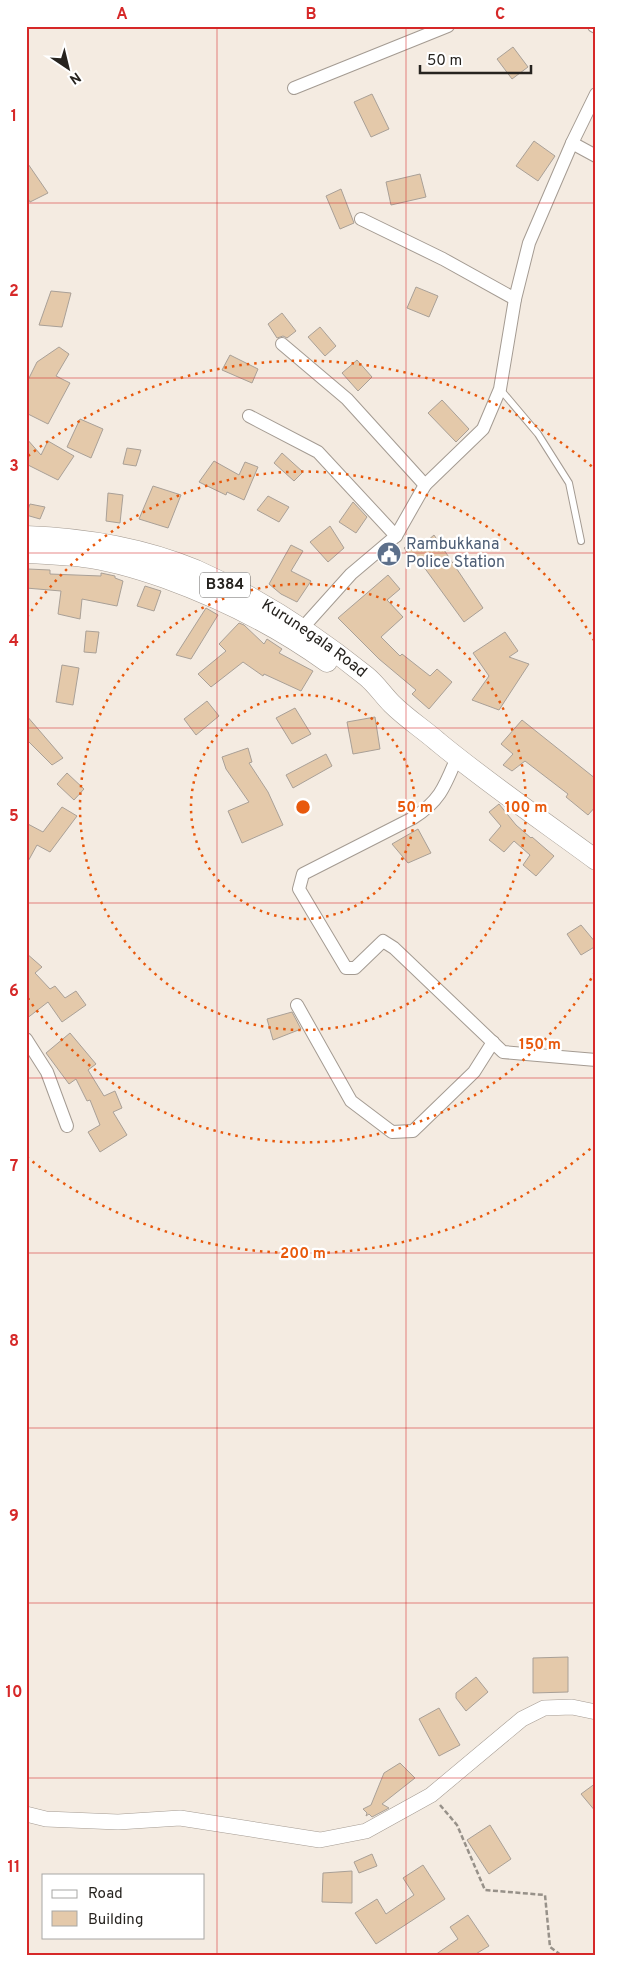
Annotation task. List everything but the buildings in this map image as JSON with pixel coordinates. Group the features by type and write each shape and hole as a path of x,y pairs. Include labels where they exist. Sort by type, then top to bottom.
{"main road":[{"name":"Kurunegala Road","path":"26,536 110,545 147,554 187,567 228,586 298,634 361,687 392,704 457,757 596,860"},
{"name":"Kurunegala Road","path":"26,553 84,557 124,566 215,597 298,634"}],"street":[{"path":"294,88 448,26"},
{"path":"298,634 351,574 396,536 425,485 483,428 500,389 515,299 530,243 572,143 596,94"},
{"path":"572,143 596,156"},
{"path":"361,218 443,259 515,299"},
{"path":"282,344 348,400 425,485"},
{"path":"249,416 318,452 396,536"},
{"path":"457,757 447,782 429,808 303,874 299,889 346,968 355,968 383,941 394,948 503,1052 596,1060"},
{"path":"297,1004 352,1101 392,1132 413,1130 474,1072 493,1042"},
{"path":"26,1039 47,1072 67,1126"},
{"path":"26,1814 46,1819 118,1822 180,1818 320,1840 366,1831 431,1795 522,1718 544,1708 572,1707 596,1712"}],"lane":[{"path":"500,389 538,434 569,482 581,541"}],"path":[{"path":"431,1795 457,1825 485,1890 545,1895 550,1947 561,1955"}],"place":[{"name":"Rambukkana Police Station","path":"389,554"}]}
